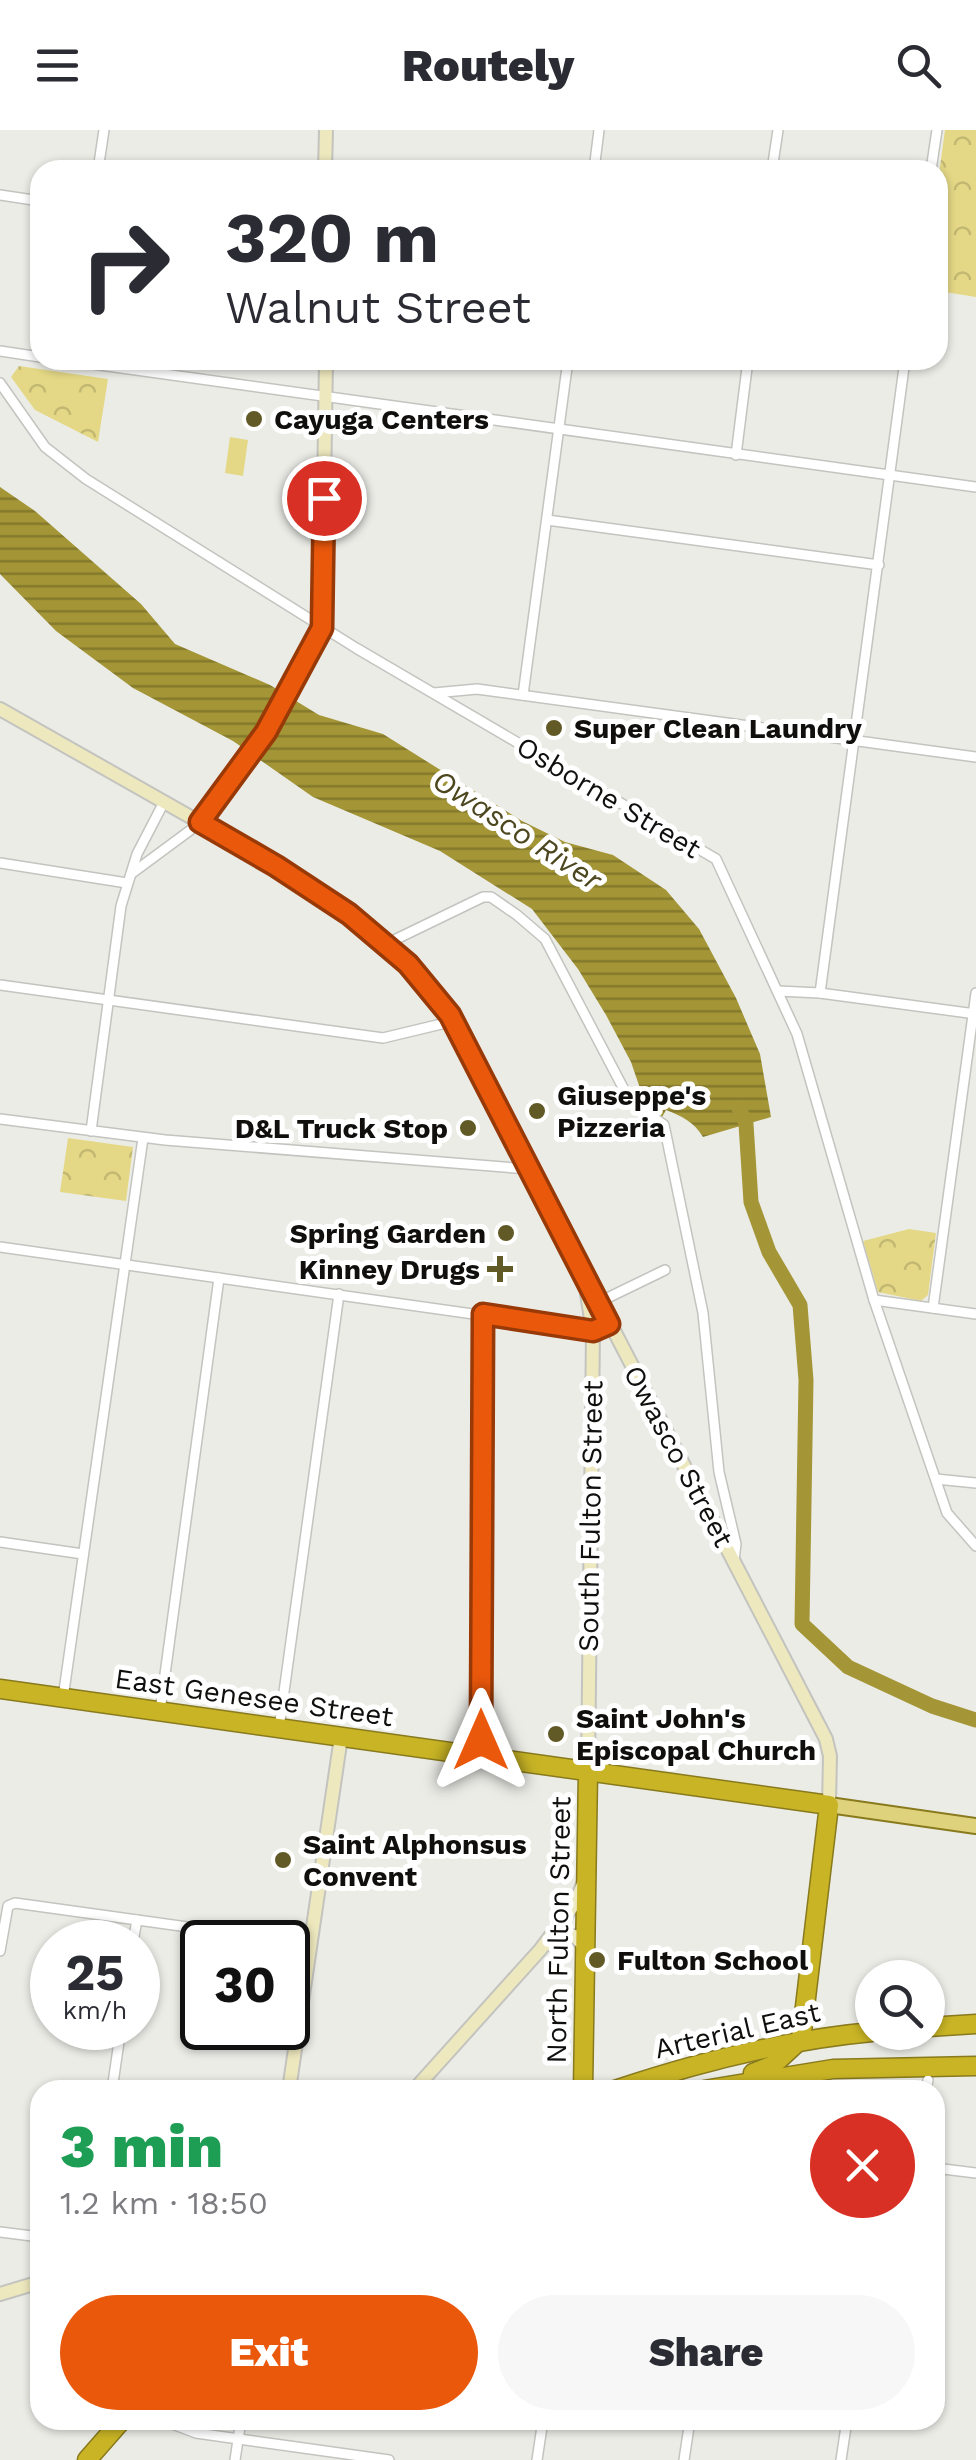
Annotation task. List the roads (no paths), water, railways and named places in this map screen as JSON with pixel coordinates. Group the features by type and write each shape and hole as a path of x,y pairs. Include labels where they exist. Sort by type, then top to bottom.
{"highway":[{"name":"East Genesee Street","path":"0,1688 829,1805"},
{"name":"North Fulton Street","path":"584,2080 588,1771"},
{"path":"741,2080 773,2065 801,2040 829,1805"},
{"path":"945,2026 976,2024"},
{"name":"Arterial East","path":"647,2080 801,2040 855,2034"},
{"path":"754,2080 871,2066 976,2066"},
{"path":"87,2460 113,2430"}],"main road":[{"path":"325,160 326,130"},
{"path":"200,822 237,774 300,673 322,628 326,370"},
{"name":"Owasco Street","path":"0,709 304,883 408,964 454,1021 826,1739 830,1756 829,1805"},
{"name":"South Fulton Street","path":"577,1263 593,1331 588,1771"},
{"path":"593,1331 609,1324"},
{"path":"310,1944 341,1737"},
{"name":"East Genesee Street","path":"829,1805 976,1826"},
{"path":"423,2080 540,1950 576,1902 587,1868"},
{"path":"540,1950 568,1935 575,1936 586,1950"},
{"path":"290,2080 294,2050"},
{"path":"0,2294 30,2285"}],"street":[{"path":"100,160 104,130"},
{"path":"596,160 600,130"},
{"path":"774,160 778,130"},
{"path":"933,160 937,130"},
{"path":"0,195 30,200"},
{"path":"0,351 30,356"},
{"path":"136,370 976,487"},
{"path":"523,695 567,370"},
{"path":"736,454 747,370"},
{"path":"820,992 904,370"},
{"name":"Osborne Street","path":"0,383 39,440 62,462 322,628 716,860 778,990 810,1070 874,1300 947,1513 976,1546"},
{"path":"546,520 879,565"},
{"path":"434,693 476,689 976,757"},
{"path":"91,1131 128,879 164,802"},
{"path":"0,863 128,879 200,822"},
{"path":"386,944 483,897 504,906 548,944 630,1100 664,1125 704,1313 718,1472 736,1544 734,1561"},
{"path":"0,985 383,1038 454,1021"},
{"path":"778,990 820,992 975,1014"},
{"path":"933,1308 976,994"},
{"path":"0,1118 143,1138 528,1169"},
{"path":"63,1698 143,1138"},
{"path":"0,1246 593,1331"},
{"path":"597,1302 665,1270"},
{"path":"160,1712 219,1278"},
{"path":"279,1728 338,1294"},
{"path":"874,1300 976,1314"},
{"path":"481,1757 483,1314"},
{"path":"936,1478 976,1484"},
{"path":"0,1542 83,1554"},
{"path":"0,1951 8,1906 14,1903 137,1920"},
{"path":"113,2080 117,2050"},
{"path":"945,2169 976,2173"},
{"path":"0,2232 30,2236"},
{"path":"188,2430 387,2460"},
{"path":"235,2460 240,2430"},
{"path":"537,2460 542,2430"},
{"path":"684,2460 688,2430"},
{"path":"841,2460 846,2430"}],"water":[{"path":"0,487 35,511 141,604 175,644 270,685 319,715 383,734 522,821 565,842 613,855 666,890 699,929 736,998 760,1054 771,1117 703,1137 687,1120 666,1110 655,1130 657,1140 647,1139 644,1127 657,1104 643,1097 631,1062 606,1015 578,969 532,909 440,851 313,797 233,741 133,688 56,631 0,574"}],"waterway":[{"name":"Owasco River","path":"739,1108 746,1124 751,1202 769,1252 800,1305 806,1380 802,1624 848,1667 932,1706 976,1720"}],"place":[{"name":"Cayuga Centers","path":"254,419"},
{"name":"Super Clean Laundry","path":"554,728"},
{"name":"Giuseppe's Pizzeria","path":"537,1111"},
{"name":"D&L Truck Stop","path":"468,1128"},
{"name":"Spring Garden","path":"506,1233"},
{"name":"Kinney Drugs","path":"500,1269"},
{"name":"Saint John's Episcopal Church","path":"556,1734"},
{"name":"Saint Alphonsus Convent","path":"283,1860"},
{"name":"Fulton School","path":"597,1960"}]}
